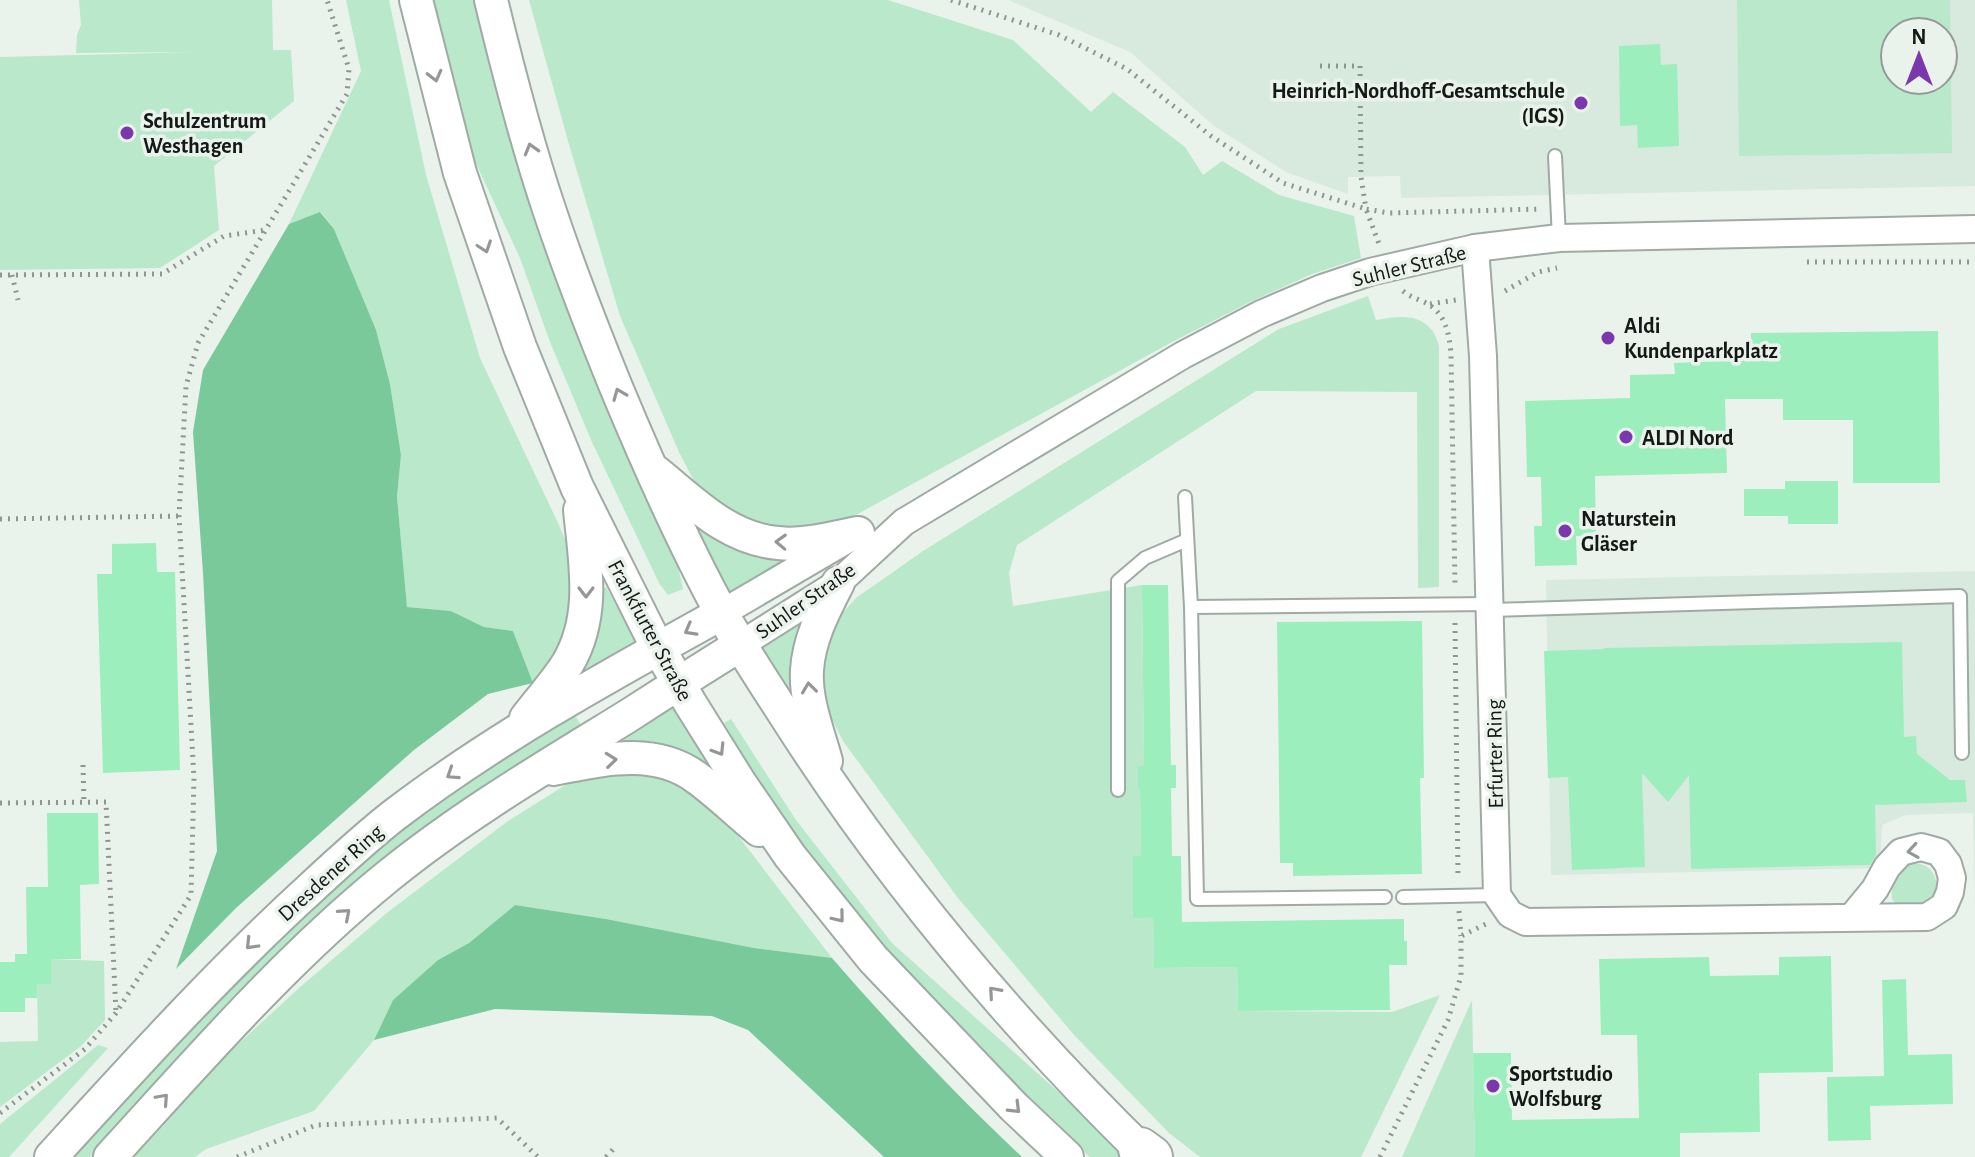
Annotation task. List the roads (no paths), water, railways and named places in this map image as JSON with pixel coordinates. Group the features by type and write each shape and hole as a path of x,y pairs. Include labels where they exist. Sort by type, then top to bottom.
{"street":[{"name":"Frankfurter Straße","path":"416,0 460,173 520,347 577,487 659,648 740,783 790,856 873,959 1014,1107 1067,1157"},
{"path":"491,0 548,208 592,328 648,466 740,645 835,791 945,937 1043,1048 1146,1154"},
{"name":"Suhler Straße","path":"740,645 838,583 904,522 1183,355 1261,314 1310,293 1388,267 1475,248 1559,238 1975,229"},
{"name":"Erfurter Ring","path":"1475,248 1483,356 1490,607 1504,904"},
{"path":"648,466 723,526 750,538 779,544 858,533"},
{"path":"514,733 567,664 578,642 586,609 587,581 577,487"},
{"name":"Suhler Straße","path":"722,613 858,533 904,522"},
{"path":"835,791 811,707 807,673 811,645 838,583"},
{"name":"Dresdener Ring","path":"51,1157 158,1040 271,924 392,817 514,733 722,613"},
{"name":"Dresdener Ring","path":"110,1157 268,987 328,928 386,878 441,835 534,773 740,645"},
{"path":"534,773 610,759 665,761 695,776 790,856"},
{"path":"1504,904 1526,922 1851,918 1927,917 1944,906 1950,892 1952,878 1948,864 1939,852 1921,847 1901,852 1851,918"}],"lane":[{"path":"1555,156 1559,238"},
{"path":"1185,497 1191,607 1197,899 1385,897"},
{"path":"1118,790 1118,581 1145,558 1187,540"},
{"path":"1191,607 1490,607 1960,596 1962,753"},
{"path":"1403,897 1504,904"}],"place":[{"name":"Heinrich-Nordhoff-Gesamtschule (IGS)","path":"1581,103"},
{"name":"Schulzentrum Westhagen","path":"127,133"},
{"name":"Aldi Kundenparkplatz","path":"1608,338"},
{"name":"ALDI Nord","path":"1626,437"},
{"name":"Naturstein Gläser","path":"1565,531"},
{"name":"Sportstudio Wolfsburg","path":"1493,1086"}]}
